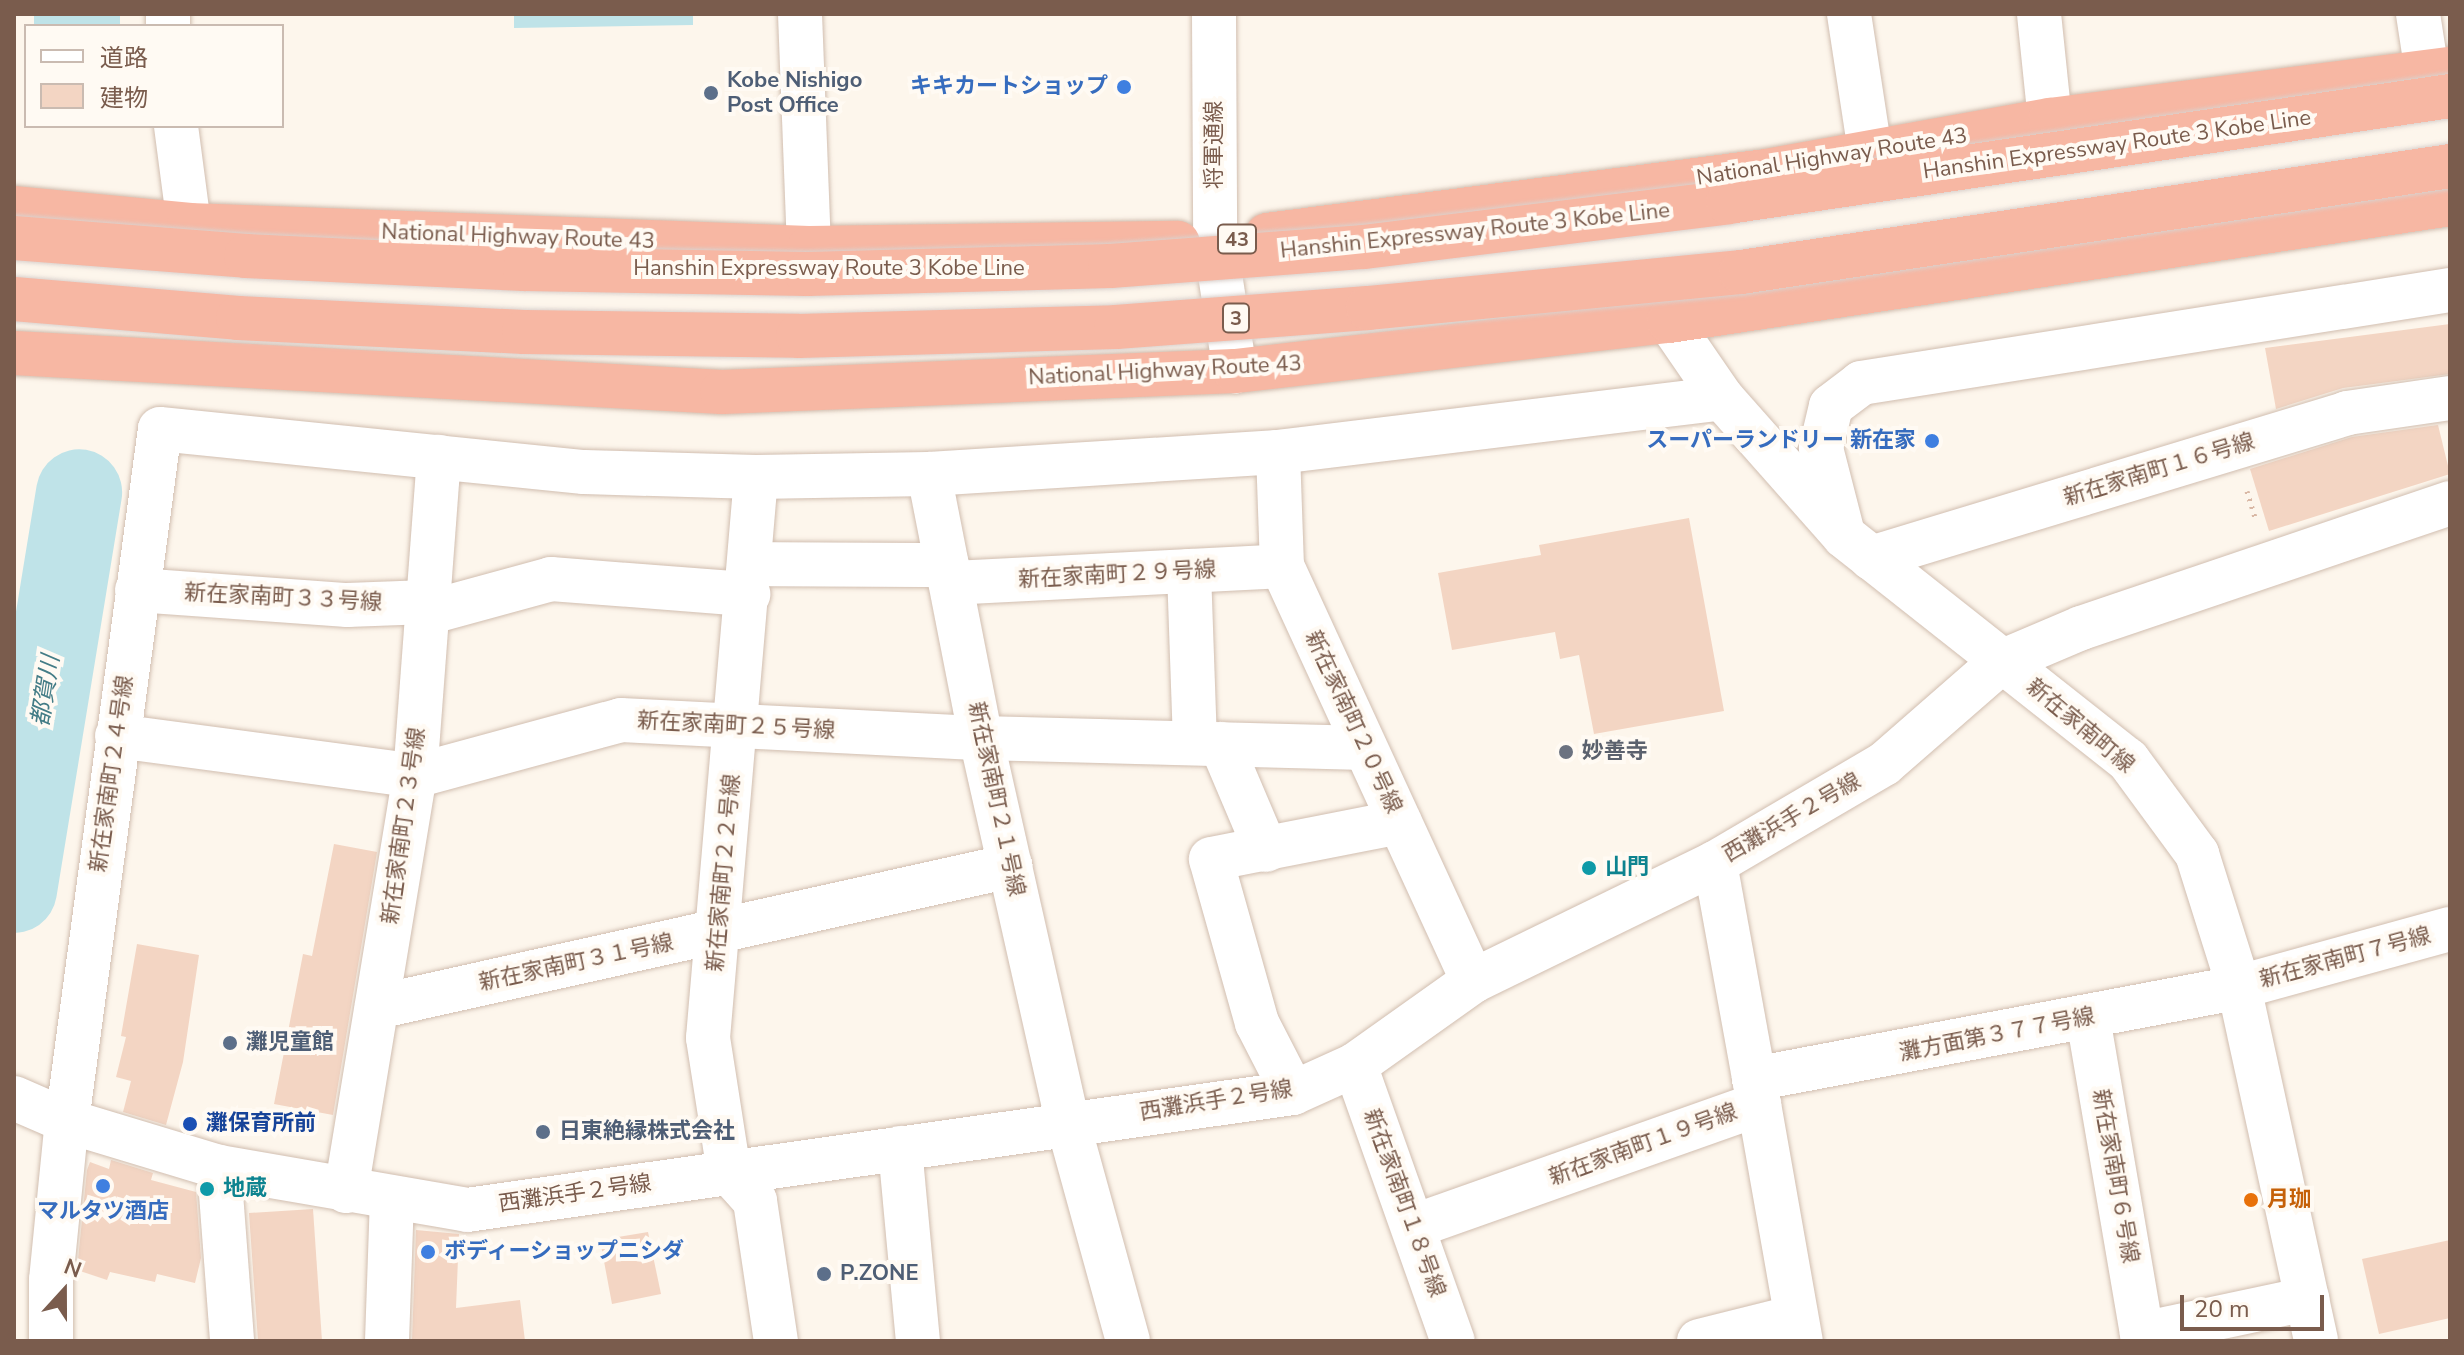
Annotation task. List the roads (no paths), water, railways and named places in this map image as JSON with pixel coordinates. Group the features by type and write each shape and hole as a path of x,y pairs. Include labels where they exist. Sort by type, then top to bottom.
{"highway":[{"name":"National Highway Route 43","path":"14,208 189,225 809,248 1215,242 1766,171 2050,120 2442,79"},
{"name":"Hanshin Expressway Route 3 Kobe Line","path":"14,238 246,256 541,269 807,274 1110,266 1364,247 1713,204 2442,79"},
{"name":"3","path":"14,299 238,318 524,332 798,336 1116,327 1368,308 1741,272 2450,166"},
{"name":"National Highway Route 43","path":"14,353 722,392 1235,371 1669,321 2450,204"}],"street":[{"path":"800,14 809,248"},
{"name":"将軍通線","path":"1214,14 1215,242 1235,371"},
{"path":"1849,14 1870,152"},
{"path":"2039,14 2050,120"},
{"path":"2418,14 2442,79"},
{"path":"176,128 189,225"},
{"path":"1857,547 1821,448 1831,406 1861,383 2450,290"},
{"name":"新在家南町線","path":"1669,321 1722,398 1857,547 2128,760 2197,854 2239,987 2316,1341"},
{"path":"439,457 584,472 756,477 929,474 1278,452 1722,398"},
{"name":"新在家南町１６号線","path":"1857,547 2234,448 2347,413 2450,398"},
{"name":"新在家南町２４号線","path":"51,1341 51,1280 41,1110 117,736 160,429 439,457"},
{"name":"新在家南町２０号線","path":"1278,452 1282,566 1473,981"},
{"name":"新在家南町２３号線","path":"346,1191 415,776 439,457"},
{"name":"新在家南町２１号線","path":"929,474 981,738 1068,1123"},
{"name":"新在家南町２２号線","path":"729,1172 708,1038 756,477"},
{"name":"西灘浜手２号線","path":"41,1110 219,1167 467,1210 1293,1093 1355,1065 1473,981 1715,863 1884,764 2001,662 2081,628 2450,503"},
{"name":"新在家南町２９号線","path":"749,579 1189,571 1282,566"},
{"path":"1189,571 1208,744 1266,850"},
{"name":"新在家南町３３号線","path":"137,590 428,608 551,579 749,579"},
{"name":"新在家南町２５号線","path":"117,736 415,776 621,720 981,738 1365,748"},
{"path":"1293,1093 1257,1023 1211,859 1399,822"},
{"path":"1715,863 1756,1091"},
{"name":"新在家南町３１号線","path":"377,1007 1010,866"},
{"name":"新在家南町７号線","path":"2239,987 2450,929"},
{"name":"灘方面第３７７号線","path":"1756,1091 2239,987"},
{"name":"新在家南町６号線","path":"2088,1018 2142,1334 2307,1299"},
{"name":"新在家南町１８号線","path":"1355,1065 1415,1226 1453,1341"},
{"name":"新在家南町１９号線","path":"1415,1226 1756,1091 1798,1329"},
{"path":"1068,1123 1128,1341"},
{"path":"900,1148 918,1341"},
{"path":"219,1167 232,1341"},
{"path":"729,1172 755,1201 776,1341"},
{"path":"387,1341 392,1199"},
{"path":"1699,1341 1798,1329"}],"water":[{"path":"514,14 693,14 693,25 514,28"}],"waterway":[{"path":"77,14 77,24"},
{"name":"都賀川","path":"14,890 79,492"}],"place":[{"name":"キキカートショップ","path":"1124,87"},
{"name":"Kobe Nishigo Post Office","path":"711,93"},
{"name":"スーパーランドリー 新在家","path":"1932,441"},
{"name":"妙善寺","path":"1566,752"},
{"name":"山門","path":"1589,868"},
{"name":"灘児童館","path":"230,1043"},
{"name":"灘保育所前","path":"190,1124"},
{"name":"日東絶縁株式会社","path":"543,1132"},
{"name":"マルタツ酒店","path":"103,1186"},
{"name":"地蔵","path":"207,1189"},
{"name":"月珈","path":"2251,1200"},
{"name":"ボディーショップニシダ","path":"428,1252"},
{"name":"P.ZONE","path":"824,1274"}]}
